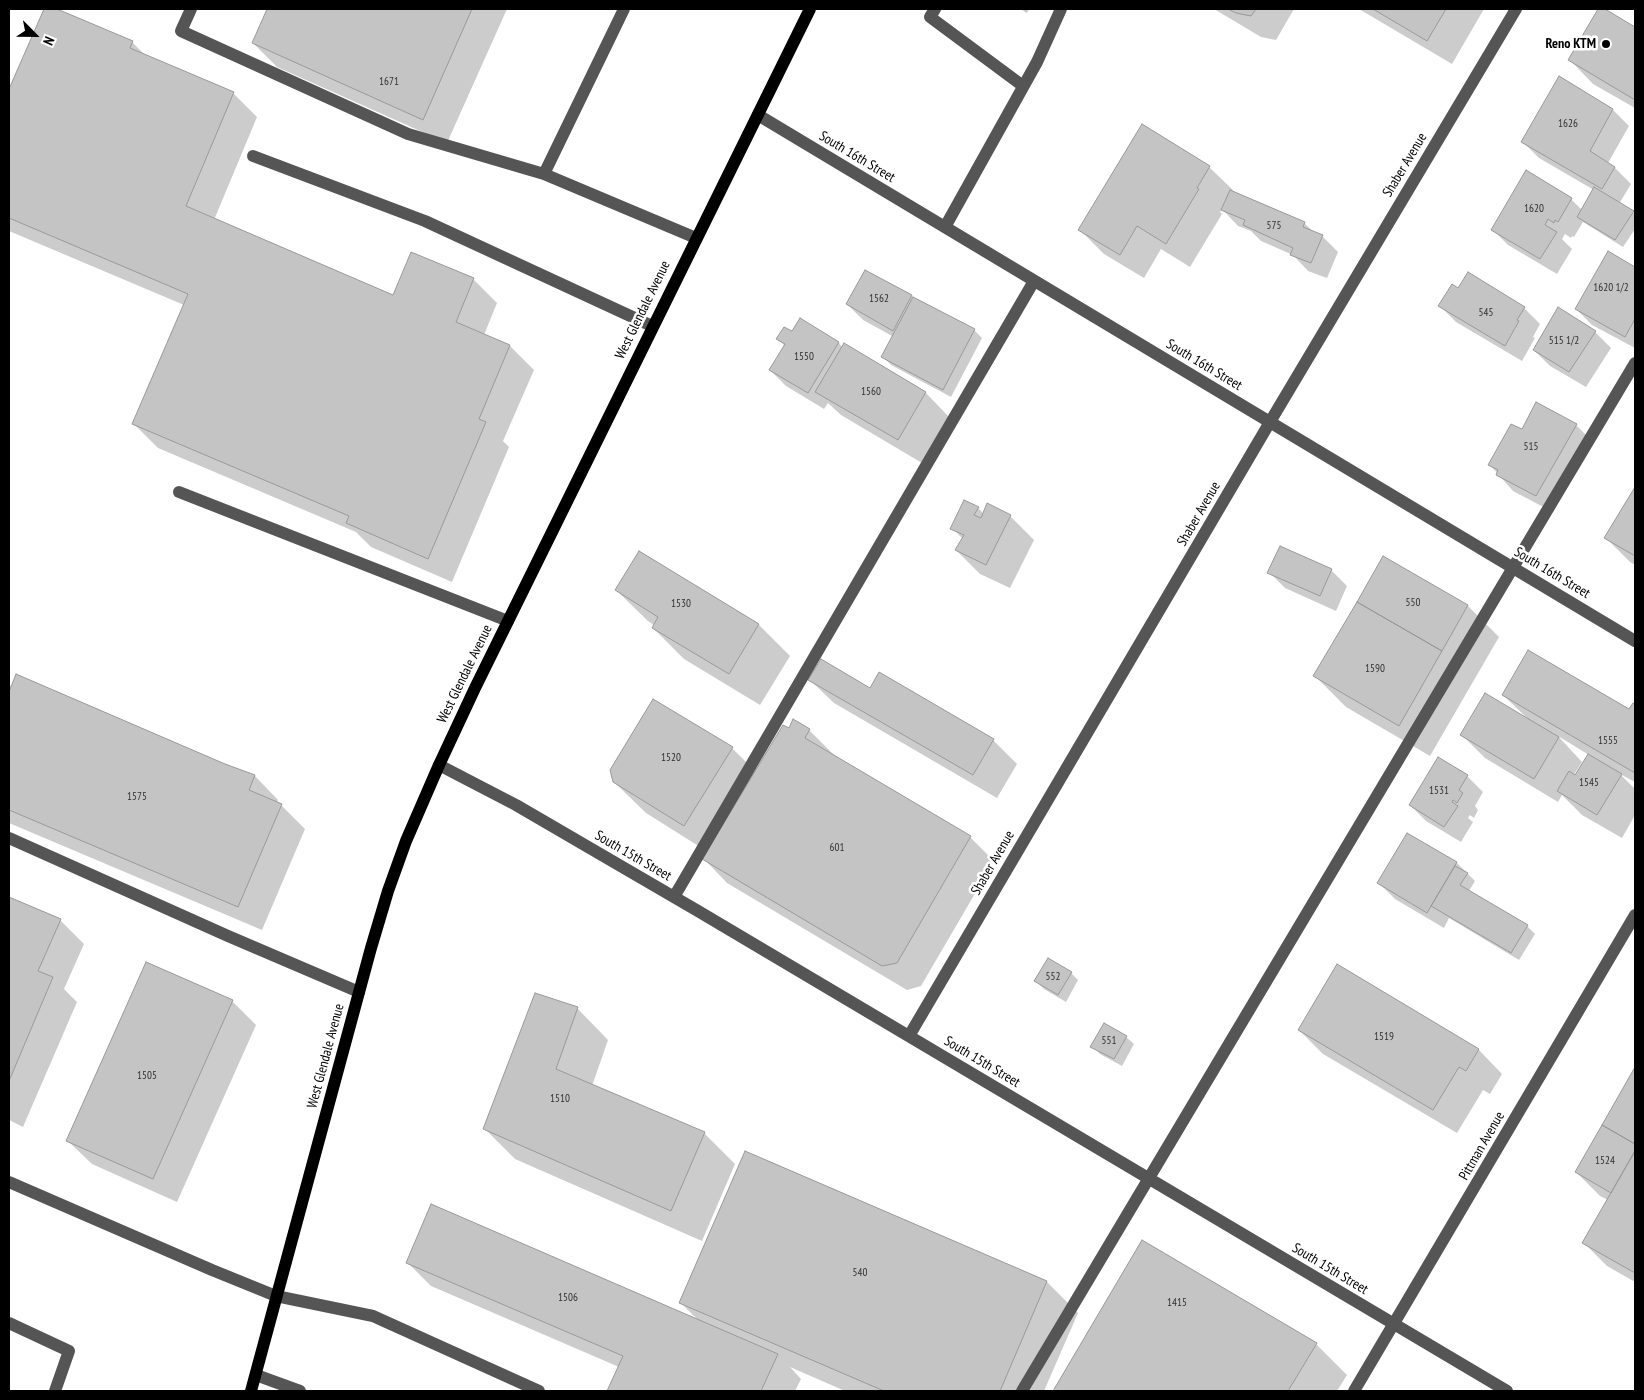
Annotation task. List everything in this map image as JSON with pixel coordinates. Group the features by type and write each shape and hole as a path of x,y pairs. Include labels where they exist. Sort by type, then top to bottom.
{"main road":[{"name":"West Glendale Avenue","path":"251,1391 359,992 388,891 406,841 438,765 652,326 810,9"}],"street":[{"path":"191,9 182,30 408,134 544,174 696,238"},
{"path":"544,174 624,9"},
{"path":"935,9 930,17 1023,86"},
{"path":"945,227 1037,62 1061,9"},
{"name":"Shaber Avenue","path":"910,1036 1270,422 1516,9"},
{"name":"South 16th Street","path":"758,115 1635,641"},
{"path":"254,156 425,221 652,326"},
{"path":"674,897 1034,281"},
{"path":"1022,1391 1635,363"},
{"path":"179,492 508,621"},
{"name":"South 15th Street","path":"438,765 516,805 674,897 1507,1391"},
{"path":"9,838 228,936 359,992"},
{"name":"Pittman Avenue","path":"1354,1391 1635,915"},
{"path":"9,1182 276,1296 373,1316 539,1391"},
{"path":"9,1323 69,1351 54,1391"},
{"path":"256,1375 300,1391"}],"building":[{"path":"44,9 57,9 133,41 130,48 234,92 186,206 393,295 411,252 474,278 456,322 510,345 479,419 486,422 428,559 346,523 349,516 132,424 188,294 9,218 9,89"},
{"path":"267,9 472,9 423,120 252,43"},
{"path":"1228,9 1256,9 1251,16"},
{"path":"1373,9 1446,9 1427,41"},
{"name":"Reno KTM","path":"1598,9 1605,9 1635,27 1635,100 1568,60"},
{"path":"1559,76 1613,109 1590,151 1615,167 1602,189 1521,142"},
{"path":"1142,124 1210,166 1197,188 1199,189 1166,244 1137,226 1120,255 1078,230"},
{"path":"1526,170 1572,198 1558,222 1555,220 1554,223 1548,219 1545,225 1557,232 1540,259 1491,230"},
{"path":"1594,187 1634,211 1615,240 1577,217"},
{"path":"1230,190 1305,222 1303,227 1323,235 1311,263 1290,255 1293,248 1243,225 1245,220 1221,210"},
{"path":"1608,251 1635,267 1635,319 1625,337 1575,309"},
{"path":"865,270 912,295 893,331 846,304"},
{"path":"1468,272 1525,307 1505,346 1438,306 1452,284 1458,288"},
{"path":"913,297 975,329 943,390 881,357"},
{"path":"1558,307 1596,331 1569,372 1533,350"},
{"path":"800,318 839,342 808,393 769,370 785,344 776,339 784,327 792,331"},
{"path":"844,343 926,392 898,440 815,392"},
{"path":"1536,402 1577,424 1536,496 1496,475 1498,470 1488,465 1511,424 1522,429"},
{"path":"1635,487 1635,556 1604,538"},
{"path":"964,500 979,507 974,515 981,518 987,503 1011,515 986,565 955,550 964,535 950,529"},
{"path":"1280,546 1332,569 1320,596 1267,573"},
{"path":"639,551 759,624 729,674 652,628 658,617 615,590"},
{"path":"1383,556 1468,605 1442,651 1357,602"},
{"path":"1357,602 1442,651 1399,726 1313,676"},
{"path":"1528,650 1629,709 1633,703 1635,704 1635,773 1502,695"},
{"path":"821,659 870,688 879,672 994,739 973,775 808,680"},
{"path":"16,674 225,764 255,775 249,790 282,804 238,907 9,810 9,692"},
{"path":"1485,693 1559,737 1534,779 1460,735"},
{"path":"653,699 733,747 684,826 613,782 610,770"},
{"path":"793,719 810,729 805,738 971,836 897,963 882,966 702,859 783,725 789,728"},
{"path":"1588,754 1622,774 1597,815 1557,791 1569,771 1575,775"},
{"path":"1438,757 1468,775 1459,790 1463,793 1457,803 1453,800 1452,802 1458,806 1444,827 1409,805"},
{"path":"1407,833 1457,862 1427,913 1377,883"},
{"path":"1455,866 1468,873 1460,885 1528,925 1511,953 1431,906"},
{"path":"9,897 61,919 38,971 53,977 9,1081"},
{"path":"1048,958 1072,972 1058,995 1034,981"},
{"path":"146,962 233,1000 153,1179 66,1141"},
{"path":"1337,964 1479,1049 1466,1071 1459,1067 1433,1110 1298,1030"},
{"path":"535,993 578,1007 556,1069 705,1132 671,1211 483,1129"},
{"path":"1104,1023 1127,1036 1114,1059 1090,1047"},
{"path":"1635,1067 1635,1144 1602,1125"},
{"path":"1602,1125 1635,1144 1635,1151 1611,1193 1575,1172"},
{"path":"745,1151 1047,1281 1000,1391 884,1391 679,1303"},
{"path":"1635,1151 1635,1273 1582,1243"},
{"path":"431,1204 778,1354 761,1391 607,1391 623,1356 406,1263"},
{"path":"1142,1240 1317,1343 1288,1391 1053,1391"}],"place":[{"name":"Reno KTM","path":"1606,44"}]}
